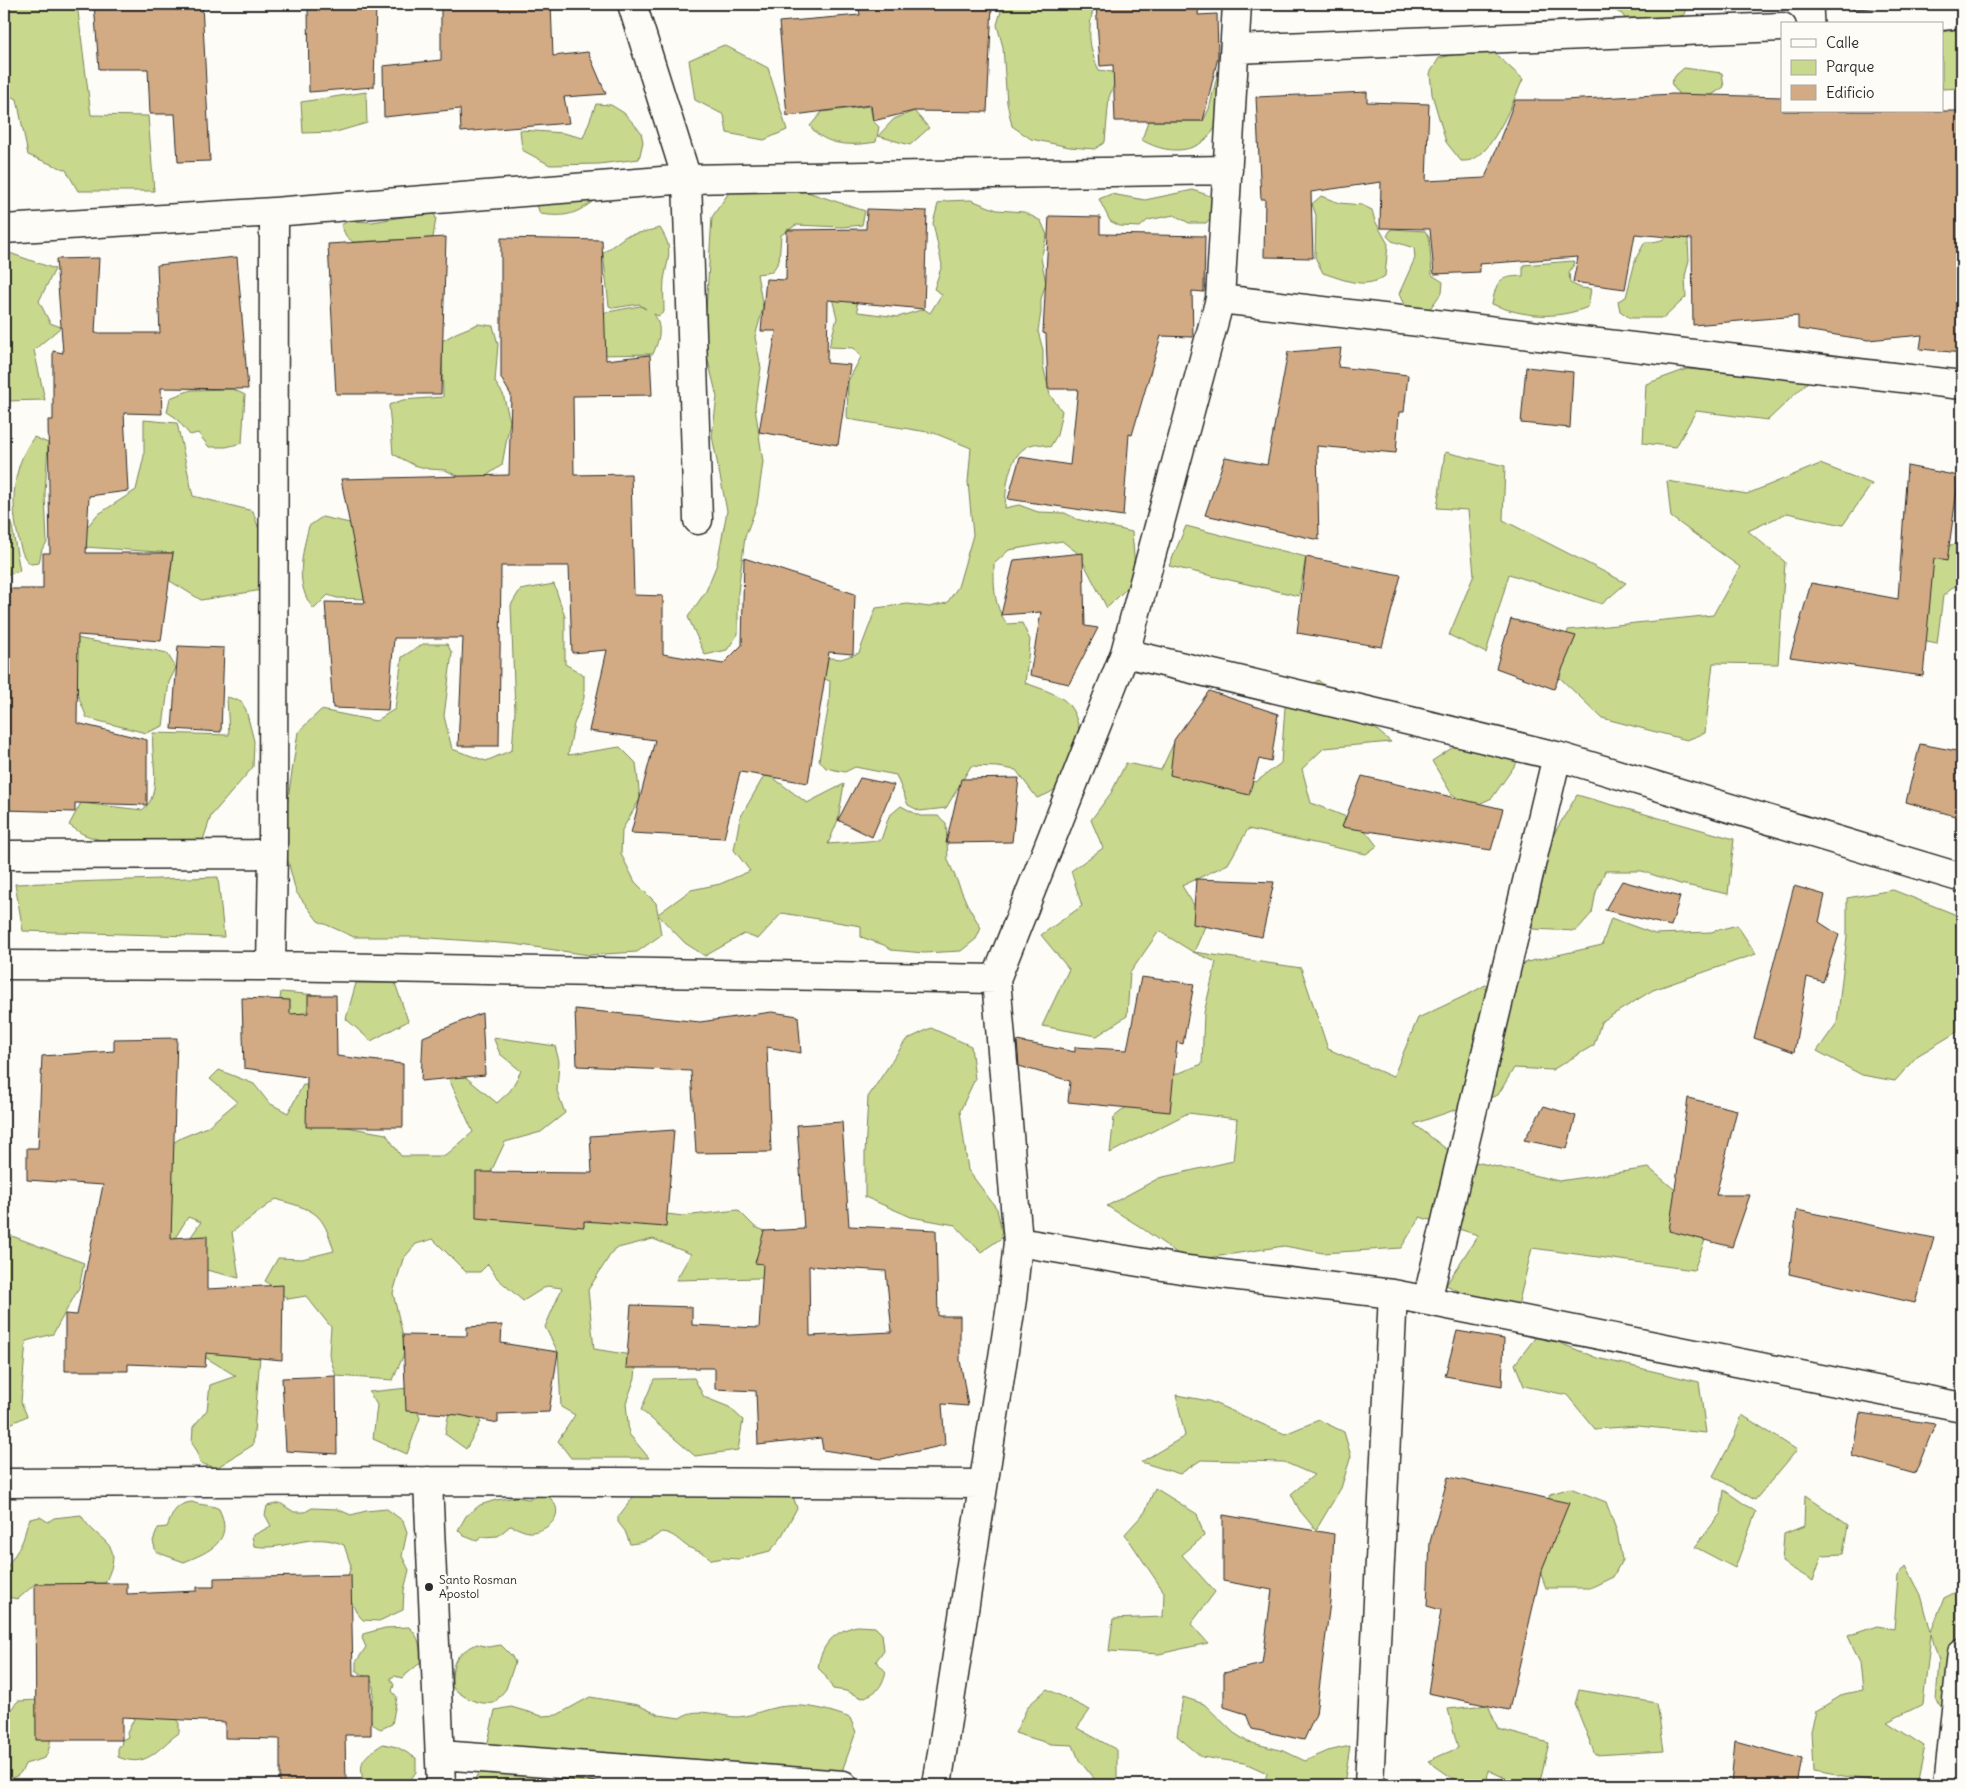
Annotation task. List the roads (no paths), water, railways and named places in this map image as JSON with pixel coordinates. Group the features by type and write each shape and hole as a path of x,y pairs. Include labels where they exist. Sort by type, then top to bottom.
{"street":[{"path":"632,4 687,179 698,520"},
{"path":"937,1785 1012,1299 1018,1242 996,979 1125,653 1220,299 1236,49 1237,4"},
{"path":"1838,4 1839,22"},
{"path":"1876,22 1962,14"},
{"path":"1236,49 1781,27"},
{"path":"4,229 274,212 687,179 1228,170"},
{"path":"271,966 273,854 274,212"},
{"path":"1220,299 1962,386"},
{"path":"1125,653 1557,756 1962,878"},
{"path":"1427,1301 1557,756"},
{"path":"4,856 273,854"},
{"path":"4,965 271,966 996,979"},
{"path":"1018,1242 1187,1270 1393,1294 1961,1400"},
{"path":"1369,1785 1393,1294"},
{"path":"4,1483 428,1481 982,1484"},
{"path":"428,1481 441,1785"},
{"path":"1948,1785 1962,1653"},
{"path":"440,1756 843,1785"}],"place":[{"name":"Santo Rosman Apostol","path":"429,1587"}]}
